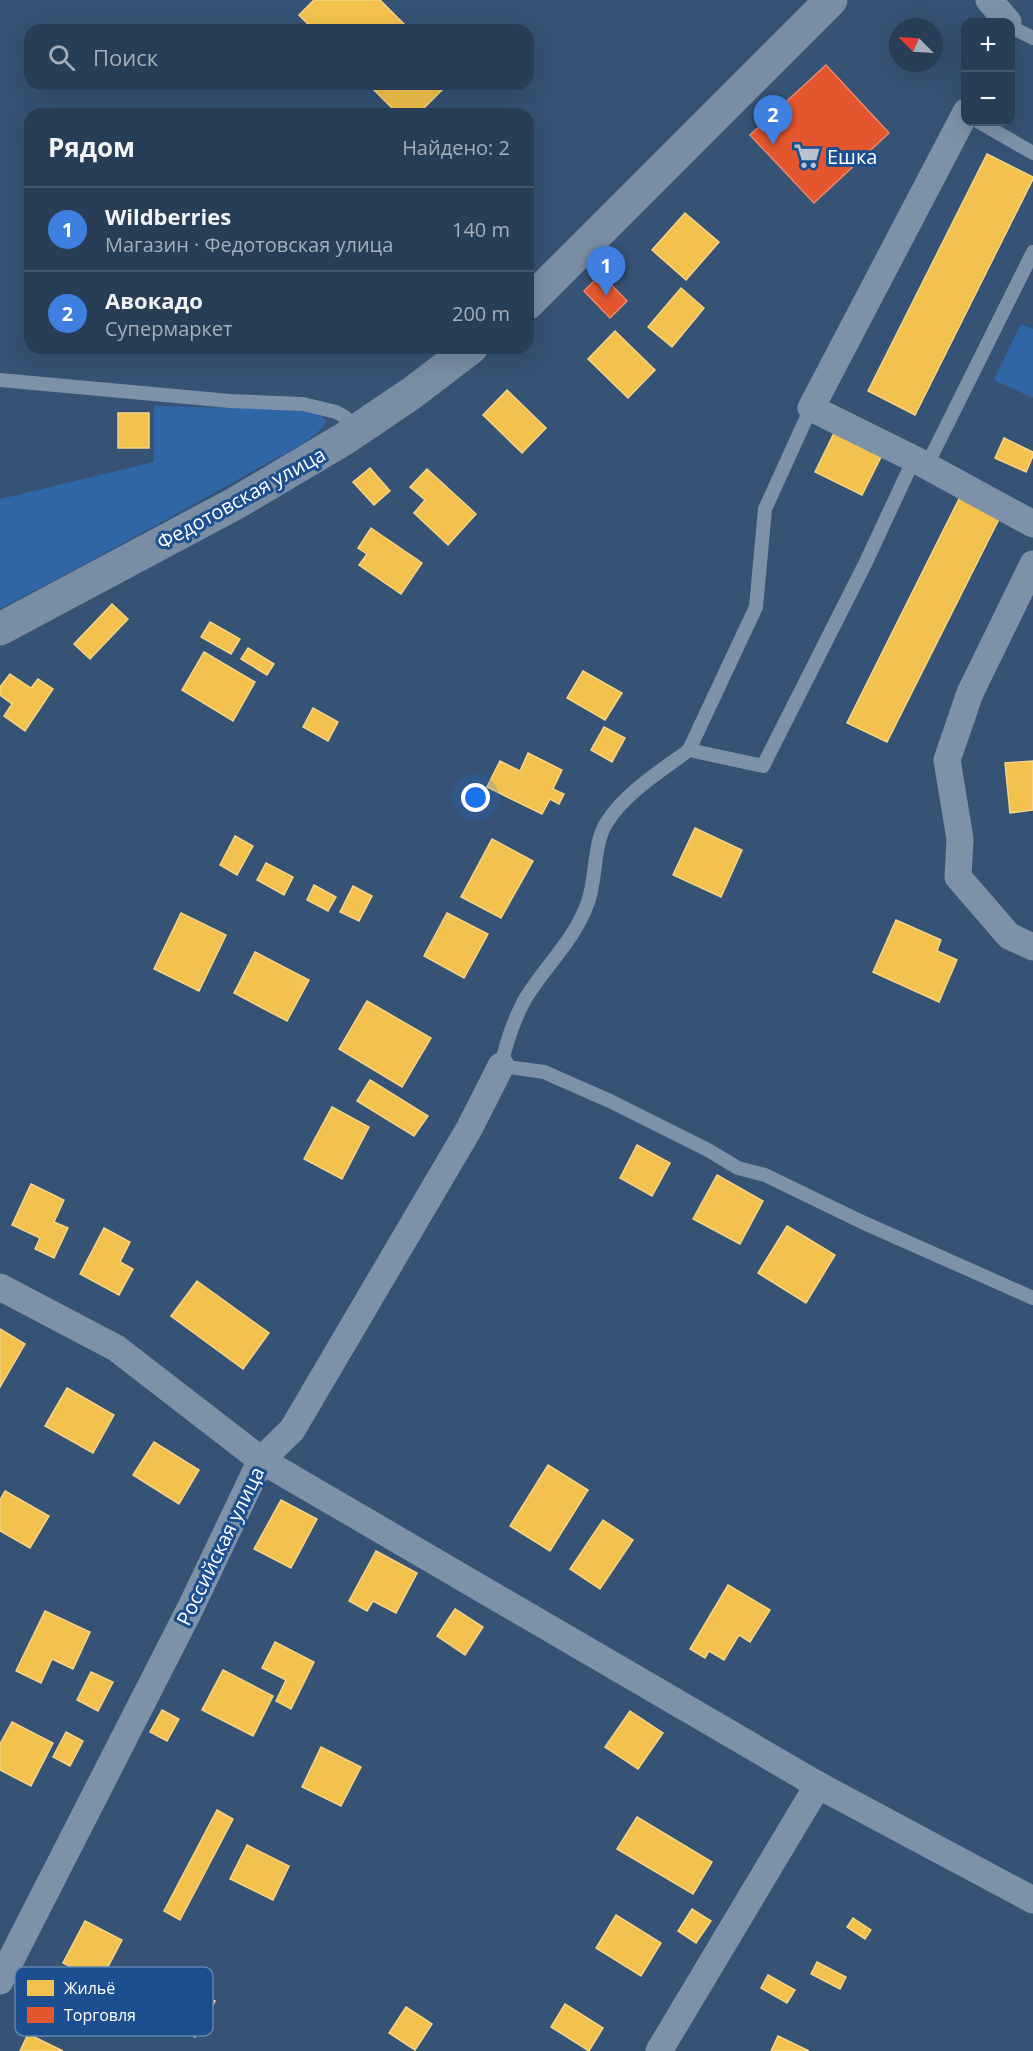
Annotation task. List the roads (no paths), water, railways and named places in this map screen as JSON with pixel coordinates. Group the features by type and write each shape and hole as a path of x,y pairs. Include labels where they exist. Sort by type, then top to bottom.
{"street":[{"path":"534,297 831,0"},
{"path":"989,0 1006,18"},
{"path":"961,121 811,408 1033,524"},
{"name":"Федотовская улица","path":"0,629 236,503 355,432 463,354"},
{"path":"1031,573 970,693 946,760 960,840 958,876 1009,936 1033,947"},
{"name":"Российская улица","path":"0,1981 190,1609 261,1460 292,1431 469,1129 501,1066"},
{"path":"0,1287 116,1348 261,1460 818,1785 1033,1900"},
{"path":"659,2051 818,1785"}],"lane":[{"path":"986,126 1033,153"},
{"path":"689,750 763,766 866,564 1033,252"},
{"path":"0,380 303,404 336,412 345,417 355,432"},
{"path":"811,408 765,509 756,607 689,750 622,803 607,822 599,837 596,874 588,902 575,931 525,1000 509,1034 501,1066 544,1072 588,1091 708,1150 738,1168 765,1175 862,1222 1033,1298"}],"place":[{"name":"Авокадо","path":"773,145"},
{"name":"Ешка","path":"807,156"},
{"name":"Wildberries","path":"606,296"}]}
